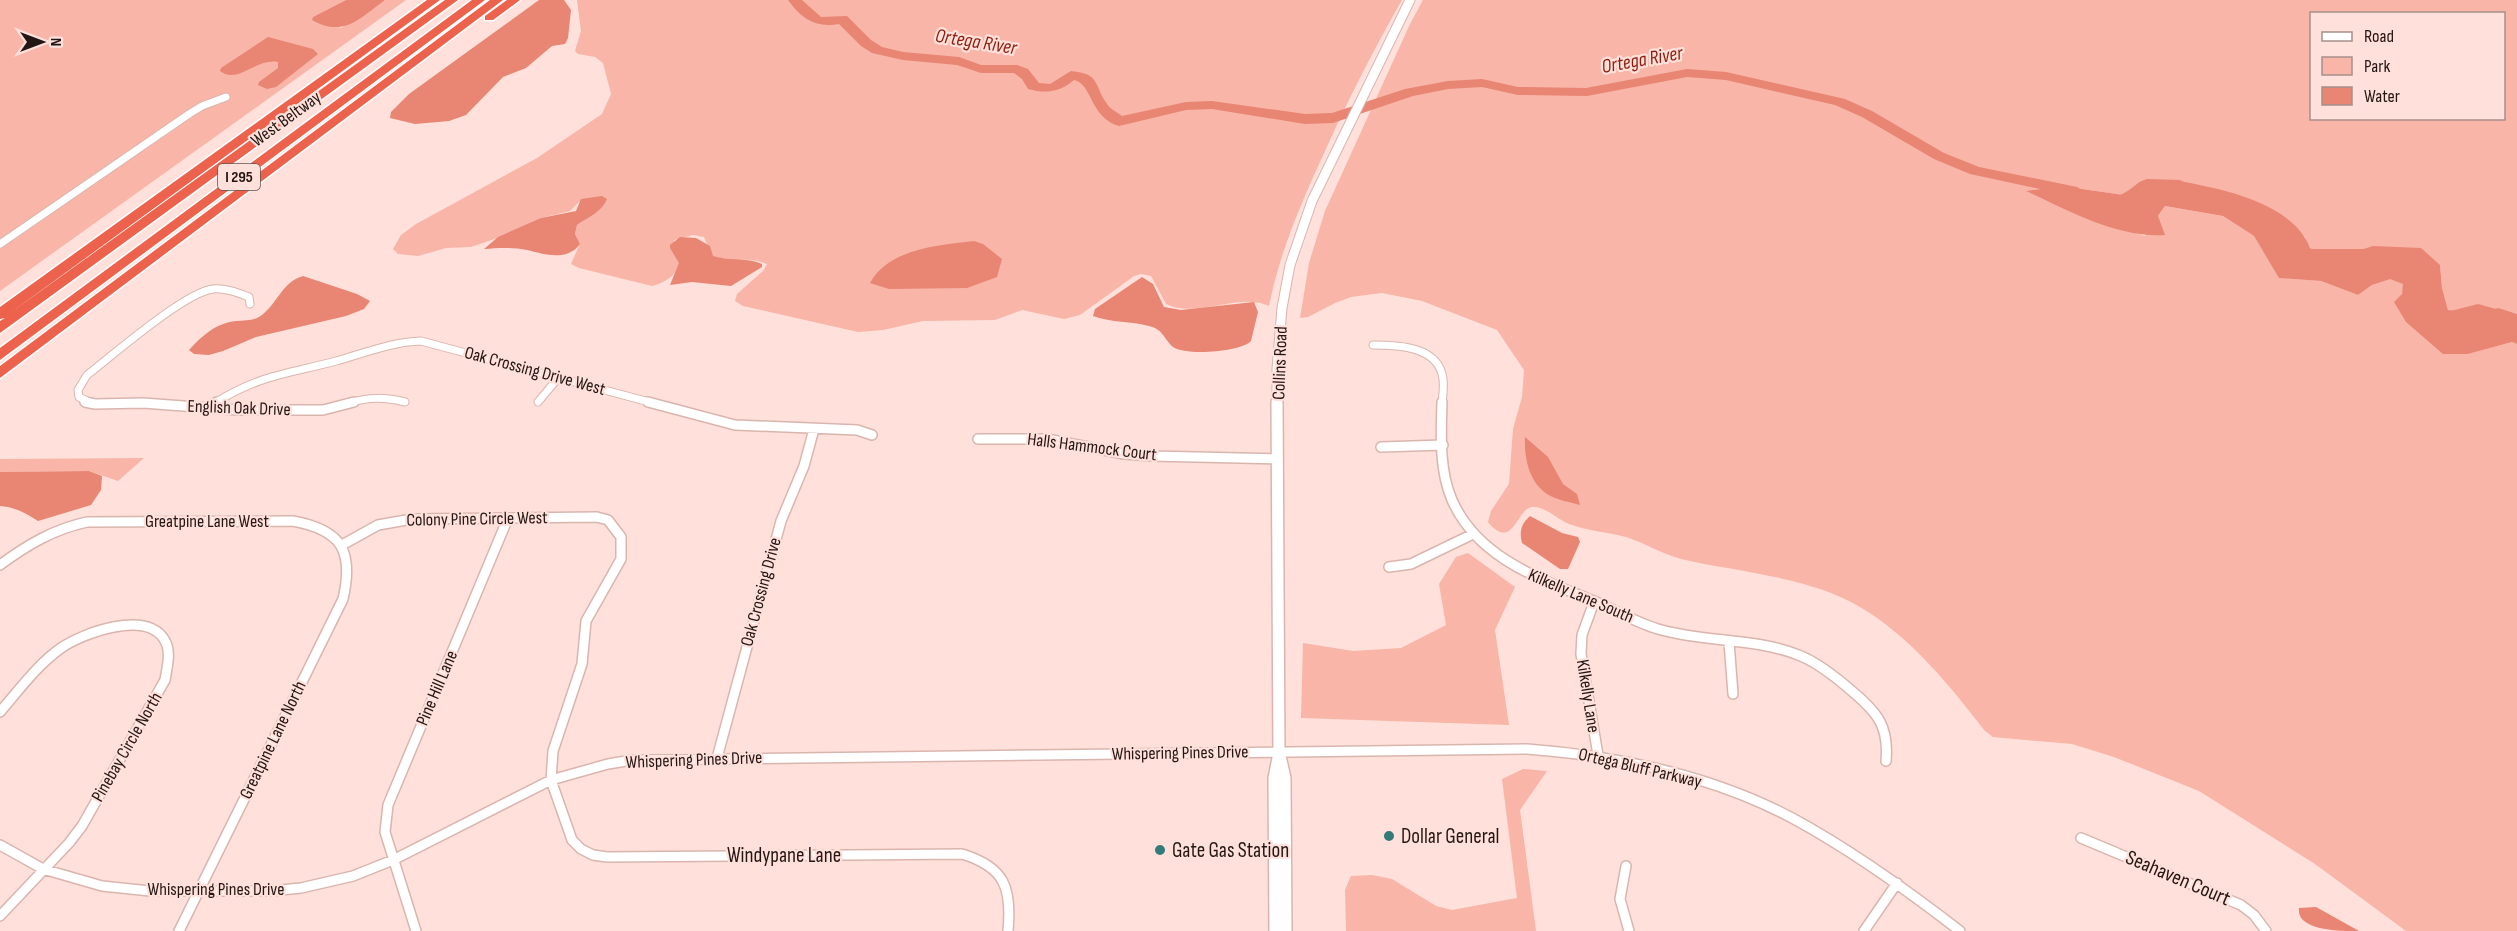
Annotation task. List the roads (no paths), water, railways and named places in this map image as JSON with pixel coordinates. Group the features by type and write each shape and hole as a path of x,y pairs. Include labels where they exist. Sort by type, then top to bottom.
{"highway":[{"path":"0,314 93,244 434,0"},
{"name":"West Beltway","path":"0,328 452,0"},
{"name":"West Beltway","path":"0,355 479,0"},
{"path":"0,373 497,0"},
{"path":"239,194 514,0"}],"street":[{"name":"Collins Road","path":"1275,931 1274,778 1279,753 1277,369 1282,309 1290,265 1305,220 1342,138 1410,0"},
{"path":"0,244 202,105 226,97"},
{"name":"English Oak Drive","path":"250,304 249,297 226,288 202,290 189,296 87,375 78,390 80,397 86,402 95,404 143,404 237,410 323,410 371,397 384,397 405,402"},
{"name":"Oak Crossing Drive West","path":"207,408 236,389 260,379 292,369 336,361 382,345 421,341 735,425 857,430 872,435"},
{"name":"Kilkelly Lane South","path":"1373,345 1411,347 1428,354 1436,361 1443,378 1443,467 1452,500 1473,534 1493,552 1526,574 1658,628 1794,653 1834,675 1868,705 1882,724 1888,740 1886,761"},
{"path":"538,402 558,378"},
{"name":"Oak Crossing Drive","path":"717,758 746,646 763,596 778,531 790,496 804,466 814,429"},
{"name":"Halls Hammock Court","path":"978,439 1047,439 1124,454 1278,459"},
{"path":"1381,447 1443,445"},
{"name":"Colony Pine Circle West","path":"342,545 378,525 398,521 597,517 608,520 621,537 621,559 586,621 578,677 552,751 551,780"},
{"name":"Pine Hill Lane","path":"414,930 385,832 388,805 508,518"},
{"name":"Greatpine Lane West","path":"0,565 23,547 66,526 87,522 292,521 311,523 327,530 342,545"},
{"path":"1389,567 1411,564 1473,534"},
{"name":"Greatpine Lane North","path":"179,931 343,599 349,579 349,560 342,545"},
{"name":"Kilkelly Lane","path":"1594,602 1582,636 1581,654 1598,755"},
{"name":"Pinebay Circle North","path":"0,712 42,665 64,646 106,628 140,627 156,630 166,639 170,651 170,664 165,680 82,826 43,869"},
{"path":"1729,642 1733,694"},
{"name":"Ortega Bluff Parkway","path":"1279,753 1566,750 1598,755 1694,779 1755,800 1825,836 1897,883 1960,931"},
{"name":"Collins Road","path":"1279,753 1285,778 1286,931"},
{"name":"Whispering Pines Drive","path":"0,845 43,869 102,886 150,891 270,891 301,888 353,876 393,860 551,780 608,764 632,760 1279,753"},
{"name":"Windypane Lane","path":"551,780 572,840 581,849 593,855 607,857 962,854 979,858 993,868 1004,882 1010,896 1008,931"},
{"name":"Seahaven Court","path":"2081,838 2241,905 2254,915 2266,931"},
{"path":"1626,867 1618,890 1622,912 1629,931"},
{"path":"0,916 43,869"},
{"path":"1864,931 1897,883"}],"water":[{"path":"346,0 385,0 351,24 333,27 312,20 313,17"},
{"path":"539,0 564,0 571,10 568,38 565,44 552,46 526,68 503,77 466,115 449,121 415,124 390,118 391,112 409,94"},
{"path":"268,37 313,49 318,54 276,87 267,89 258,85 259,82 278,68 278,62 262,64 233,75 220,71 221,68"},
{"path":"2180,181 2231,193 2265,205 2294,225 2306,240 2313,255 2332,259 2373,246 2421,248 2440,265 2442,288 2448,310 2469,312 2499,308 2517,314 2517,344 2512,342 2468,354 2443,354 2406,322 2394,302 2402,294 2403,284 2390,279 2372,285 2358,295 2321,281 2279,278 2254,236 2223,216 2165,206 2158,216 2165,235 2147,235 2094,222 2026,191 2061,186 2124,195 2156,184"},
{"path":"602,196 607,199 605,204 577,225 575,234 580,244 569,253 548,255 516,248 484,249 498,237 541,218 576,211 581,199"},
{"path":"680,237 696,238 710,246 713,256 756,262 762,264 762,267 731,286 692,282 670,285 679,263 670,245"},
{"path":"974,241 983,244 1002,259 997,277 967,288 889,289 870,283 878,272 902,256 930,247"},
{"path":"303,276 357,294 370,301 364,309 346,316 256,337 209,355 194,354 189,350 204,335 222,324 259,317 271,307 289,284"},
{"path":"1142,277 1153,284 1164,307 1181,310 1254,302 1258,312 1251,341 1236,348 1213,352 1180,350 1173,347 1154,327 1093,316 1095,309"},
{"path":"1525,437 1548,457 1563,484 1577,494 1580,505 1551,496 1536,483 1525,453"},
{"path":"89,471 102,476 101,490 91,505 38,521 20,511 0,506 0,472"},
{"path":"1530,516 1562,533 1578,537 1580,542 1568,569 1560,569 1522,543 1522,528"},
{"path":"2316,907 2359,931 2321,928 2305,921 2300,916 2299,908"}],"waterway":[{"name":"Ortega River","path":"795,0 805,13 815,20 826,22 842,19 871,47 885,53 959,61 981,69 1017,69 1028,77 1033,86 1045,88 1054,87 1071,75 1079,76 1091,84 1101,107 1119,121 1186,106 1212,105 1305,119 1333,118 1410,92 1448,85 1482,83 1518,91 1587,92 1687,73 1726,76 1840,102 1867,114 1939,156 1975,171 2077,192"},
{"name":"Ortega River","path":"2122,200 2128,201 2147,184 2180,185"},
{"name":"Ortega River","path":"2289,245 2310,254 2374,254"},
{"name":"Ortega River","path":"2449,317 2478,310 2502,315 2517,322"}],"place":[{"name":"Dollar General","path":"1389,836"},
{"name":"Gate Gas Station","path":"1160,850"}]}
